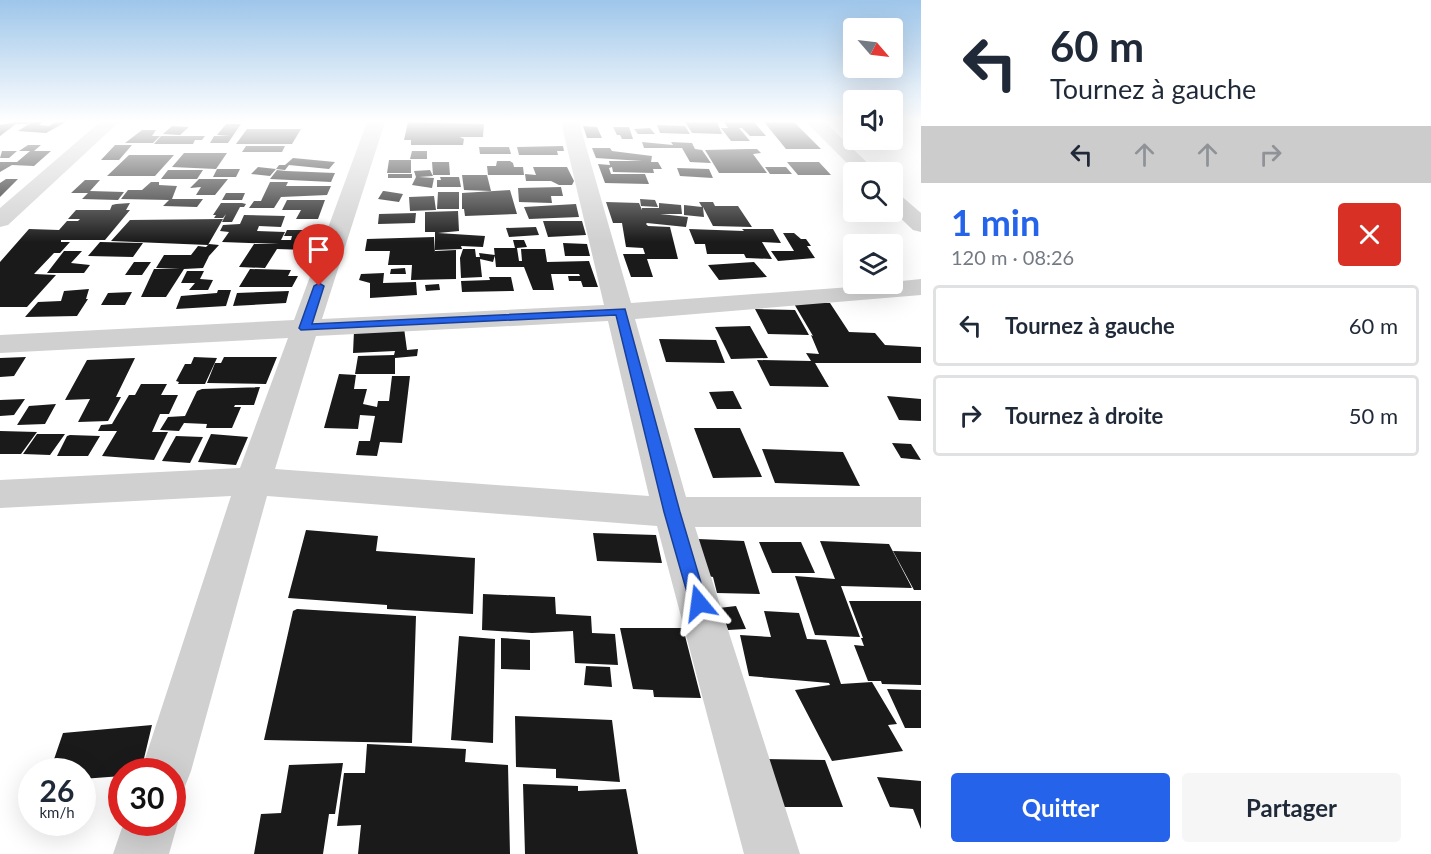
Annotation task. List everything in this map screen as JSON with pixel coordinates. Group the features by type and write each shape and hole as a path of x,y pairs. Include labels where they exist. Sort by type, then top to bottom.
{"street":[{"path":"0,220 65,162"},
{"path":"170,758 254,481 362,162"},
{"path":"581,162 672,512 772,854"},
{"path":"903,208 921,225"},
{"path":"0,344 621,312 921,288"},
{"path":"0,494 254,481 672,512 921,512"},
{"path":"141,854 147,836"}],"building":[{"path":"0,162 39,162 34,166 12,165 0,172"},
{"path":"122,162 168,162 155,176 107,176"},
{"path":"176,162 221,162 216,169 172,167"},
{"path":"289,162 335,162 329,169 289,165 285,170 276,169 279,165 285,165"},
{"path":"389,162 411,162 411,173 387,173"},
{"path":"432,162 449,162 450,175 433,175"},
{"path":"497,162 511,162 514,167 523,167 524,175 488,175 487,166 496,166"},
{"path":"609,162 658,162 662,169 653,169 654,173 613,172 612,167 609,168 611,174 645,174 649,184 605,183 598,164 610,165"},
{"path":"712,162 759,162 767,173 719,173"},
{"path":"787,162 819,162 831,175 798,175"},
{"path":"258,167 276,169 270,176 251,174"},
{"path":"533,167 567,167 574,181 572,185 559,185 551,181 526,181 525,174 536,175"},
{"path":"765,167 786,167 792,174 770,174"},
{"path":"677,168 709,169 713,178 680,176"},
{"path":"217,169 240,169 236,177 213,177"},
{"path":"168,170 203,170 197,179 161,179"},
{"path":"277,170 335,173 331,182 270,179"},
{"path":"430,170 433,176 419,177 434,178 432,188 412,185 416,177 414,171"},
{"path":"388,174 412,174 412,178 388,178"},
{"path":"462,175 487,175 491,191 464,190"},
{"path":"440,177 459,177 461,187 437,187 437,180 441,180"},
{"path":"6,179 18,179 0,197 0,183"},
{"path":"199,179 228,179 215,195 196,195 201,187 190,188"},
{"path":"85,180 100,180 90,191 124,192 118,200 82,199 88,193 71,193"},
{"path":"151,182 177,186 172,199 203,199 197,207 163,206 169,200 121,199 128,190 142,190"},
{"path":"270,182 288,182 286,186 331,186 327,195 281,197 274,208 249,208 254,201 261,201"},
{"path":"561,187 563,196 551,196 552,203 519,202 518,188"},
{"path":"510,190 517,214 465,216 464,209 462,209 462,193"},
{"path":"383,191 403,194 399,202 378,199"},
{"path":"438,192 459,192 459,209 437,209"},
{"path":"226,193 245,193 242,200 222,200"},
{"path":"434,196 436,210 410,211 409,197"},
{"path":"640,199 655,200 658,207 641,206"},
{"path":"287,200 325,200 318,219 296,219 301,210 282,210"},
{"path":"606,202 639,203 642,210 642,208 659,208 659,203 681,205 682,214 660,214 688,217 686,227 646,224 670,227 678,259 647,259 653,277 631,277 623,254 645,254 643,248 626,247 622,223 613,223"},
{"path":"699,202 713,202 715,206 738,206 752,227 713,226 703,207 704,217 684,215 684,205 702,207"},
{"path":"130,203 126,210 130,210 105,240 61,240 61,242 70,242 60,253 54,253 34,274 56,275 27,307 0,307 0,262 29,229 59,230 67,221 80,219 68,219 76,210 110,210 112,205"},
{"path":"221,203 246,204 240,207 232,222 222,222 226,214 223,218 214,218 216,215 213,215"},
{"path":"576,204 579,217 529,219 524,207"},
{"path":"458,211 459,231 438,233 485,236 483,247 461,246 462,249 435,250 435,232 425,232 425,212"},
{"path":"416,213 415,223 378,224 379,214"},
{"path":"244,215 285,216 281,227 259,226 257,231 285,232 281,240 291,240 292,236 284,236 287,230 313,230 306,250 277,249 265,268 239,267 254,244 279,244 222,242 229,232 220,231 223,225 240,224"},
{"path":"223,219 208,245 111,241 130,220"},
{"path":"543,221 582,221 586,235 548,237"},
{"path":"536,227 539,235 509,237 506,228"},
{"path":"689,229 744,231 742,229 773,229 781,243 762,242 772,259 746,258 744,254 707,254 705,244 695,244"},
{"path":"783,233 794,233 801,239 806,239 811,246 807,246 815,258 778,261 771,251 794,251"},
{"path":"434,237 435,253 435,251 456,250 456,279 411,280 412,265 388,265 390,251 365,251 367,239"},
{"path":"513,240 524,240 527,247 517,248 519,261 522,261 521,249 545,249 547,262 589,261 598,287 583,287 581,281 569,281 568,276 580,276 579,274 551,274 554,290 533,290 524,267 496,267 494,248 515,248"},
{"path":"100,242 143,243 133,257 88,256"},
{"path":"563,243 587,244 590,256 565,256"},
{"path":"209,244 219,245 209,256 203,268 184,269 166,297 141,297 154,269 180,269 156,268 164,255 191,255 198,246 206,247"},
{"path":"463,249 475,249 476,257 480,257 479,253 495,255 493,262 480,259 482,277 461,278 460,258"},
{"path":"64,251 82,251 71,263 90,265 84,273 47,273"},
{"path":"134,262 151,262 142,275 125,275"},
{"path":"754,262 767,277 719,280 708,265"},
{"path":"405,268 406,274 390,274 391,269"},
{"path":"250,269 291,270 288,276 298,276 292,287 239,287"},
{"path":"187,271 204,271 200,279 213,280 208,290 189,290 195,283 181,283"},
{"path":"384,273 383,283 416,282 417,295 370,298 370,283 359,280 361,274"},
{"path":"489,277 511,277 514,291 462,292 461,281 490,280"},
{"path":"439,284 440,290 426,291 425,285"},
{"path":"89,289 86,299 88,299 77,316 25,317 38,302 61,301 64,291"},
{"path":"218,290 231,290 226,306 176,309 181,296 217,293"},
{"path":"289,291 286,303 233,306 237,293"},
{"path":"132,292 125,305 101,305 108,293"},
{"path":"793,302 830,303 849,332 875,333 885,345 921,347 921,363 815,363 829,387 770,386 757,360 811,361 806,353 819,354 811,335 813,336"},
{"path":"755,309 795,310 809,335 768,334"},
{"path":"750,326 768,358 731,359 715,327"},
{"path":"404,328 407,350 418,349 417,356 395,358 395,374 355,374 358,356 394,355 395,351 353,353 354,331"},
{"path":"659,339 716,340 725,363 666,362"},
{"path":"26,357 14,376 0,377 0,358"},
{"path":"194,357 217,358 205,384 178,384 179,382 176,381 185,364 191,364"},
{"path":"224,357 277,357 266,384 207,383 215,363 221,363"},
{"path":"135,358 116,397 121,397 108,421 78,422 90,399 65,400 87,360"},
{"path":"339,374 356,375 354,389 367,389 363,404 377,407 378,401 389,401 392,376 410,376 402,443 380,442 377,456 356,455 359,441 370,441 375,416 360,415 358,429 324,428"},
{"path":"141,384 167,384 161,395 178,395 169,414 160,414 152,432 168,432 154,460 102,456 117,431 98,431 101,425 112,424 129,395 135,395"},
{"path":"260,387 254,405 235,405 234,407 241,407 232,428 206,428 207,424 184,423 179,431 160,430 168,417 185,416 197,391"},
{"path":"733,391 742,409 717,409 709,392"},
{"path":"887,396 921,399 921,421 899,420"},
{"path":"25,399 14,415 0,416 0,400"},
{"path":"56,404 45,424 17,425 29,406"},
{"path":"694,428 740,428 762,477 713,478"},
{"path":"0,431 37,432 21,454 0,454"},
{"path":"37,434 65,434 50,455 23,454"},
{"path":"211,434 248,437 236,465 198,462"},
{"path":"67,436 100,436 88,456 57,456"},
{"path":"176,436 203,437 190,463 162,461"},
{"path":"892,443 911,444 921,460 901,458"},
{"path":"762,449 843,452 860,486 775,483"},
{"path":"306,530 378,536 376,551 475,558 473,614 387,609 387,605 288,598"},
{"path":"593,533 656,535 662,563 597,561"},
{"path":"698,539 744,541 760,594 717,593 713,577 708,576"},
{"path":"820,541 889,544 912,588 841,586 860,637 815,635 795,576 835,579"},
{"path":"759,542 801,542 815,573 772,573"},
{"path":"893,551 921,552 921,590 914,590"},
{"path":"483,594 555,597 556,614 591,616 592,633 615,634 618,665 575,663 573,631 532,633 482,630"},
{"path":"849,601 921,601 921,685 882,684 881,681 868,681 854,645 864,646"},
{"path":"736,606 746,629 728,630 719,608"},
{"path":"297,609 416,616 412,743 264,740 293,611"},
{"path":"764,611 799,613 807,639 826,640 841,684 872,682 897,724 888,725 903,751 832,761 795,690 830,685 829,683 749,676 740,635 771,637"},
{"path":"620,628 683,628 701,698 654,697 653,690 633,689"},
{"path":"459,636 495,639 493,743 451,740"},
{"path":"501,638 530,640 530,670 501,669"},
{"path":"586,666 610,667 612,687 584,685"},
{"path":"887,689 921,690 921,728 905,728"},
{"path":"515,716 612,720 620,782 556,778 556,769 516,767"},
{"path":"152,725 144,758 108,758 108,777 96,778 96,758 54,758 63,733"},
{"path":"367,744 466,749 465,762 508,765 510,854 358,854 361,825 337,826 344,773 365,773"},
{"path":"763,759 825,760 843,807 781,807"},
{"path":"343,763 335,814 329,814 323,854 254,854 261,814 281,813 289,765"},
{"path":"877,777 921,781 921,829 913,809 890,807"},
{"path":"523,784 578,786 578,791 626,789 638,854 525,854"}],"route":[{"path":"319,286 305,328 621,312 672,512 699,603"}]}
